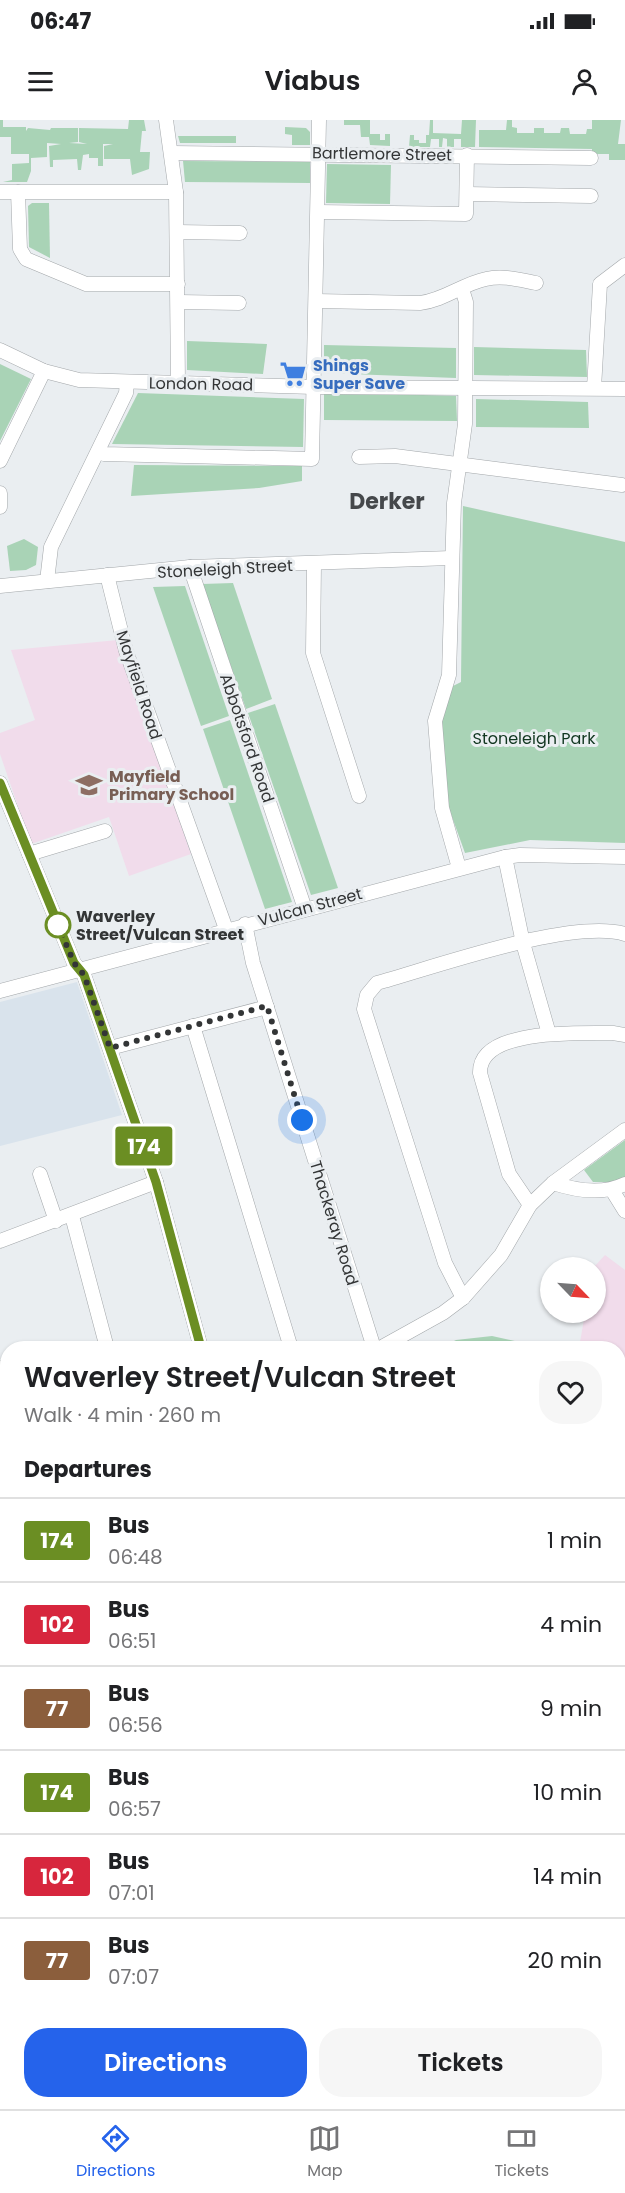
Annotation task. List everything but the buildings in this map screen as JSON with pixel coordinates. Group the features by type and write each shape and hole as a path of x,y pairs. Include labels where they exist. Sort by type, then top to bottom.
{"street":[{"path":"166,120 176,192 178,383"},
{"path":"98,452 104,454 312,459 319,120"},
{"name":"Bartlemore Street","path":"172,153 591,158"},
{"path":"318,212 466,214 467,155"},
{"path":"0,192 176,192"},
{"path":"18,192 20,249 26,259 86,284 178,284"},
{"path":"467,194 591,196"},
{"path":"177,232 240,233"},
{"path":"594,388 600,284 625,265"},
{"path":"316,301 420,303 434,301 485,279 503,277 537,283"},
{"path":"459,868 442,808 435,721 449,675 451,558 465,424 466,302 462,289"},
{"path":"178,302 239,303"},
{"name":"London Road","path":"0,350 44,372 79,380 314,387 625,389"},
{"path":"0,461 44,372"},
{"path":"47,581 51,547 126,393 127,382"},
{"path":"359,457 395,456 622,485"},
{"path":"0,493 0,507"},
{"name":"Stoneleigh Street","path":"0,586 190,567 451,558"},
{"path":"314,564 314,653 359,796"},
{"name":"Abbotsford Road","path":"190,567 305,909"},
{"name":"Mayfield Road","path":"107,575 126,651 226,929"},
{"path":"0,783 74,963 84,975 156,1182 199,1341"},
{"path":"29,854 105,831"},
{"name":"Vulcan Street","path":"0,991 226,929 506,857 520,855 625,857"},
{"path":"506,857 523,943 549,1034"},
{"name":"Thackeray Road","path":"245,924 267,1006 372,1341"},
{"path":"463,1298 445,1263 364,1009 367,995 377,983 523,943 583,931 625,934"},
{"path":"110,1048 267,1006"},
{"path":"193,1026 289,1341"},
{"path":"530,1206 509,1174 480,1073 482,1058 488,1051 498,1046 538,1035 625,1035"},
{"path":"393,1341 443,1313 463,1298 501,1256 530,1206 553,1183 625,1130"},
{"path":"40,1174 56,1221"},
{"path":"0,1241 72,1216 156,1182"},
{"path":"553,1183 574,1190 619,1187 625,1211"},
{"path":"72,1216 105,1341"}],"shaded area":[{"name":"Mayfield Primary School","path":"118,640 191,854 129,876 109,817 31,844 0,754 0,733 35,720 11,650"},
{"path":"77,982 122,1115 0,1146 0,1002"},
{"path":"605,1255 625,1270 625,1341 580,1341 583,1323 606,1323 606,1257 603,1257"}],"green space":[{"path":"0,120 3,120 3,127 26,127 26,131 28,128 50,130 51,128 78,128 78,142 69,143 87,144 79,142 79,128 128,129 129,120 144,120 146,131 142,131 140,152 150,152 149,169 132,175 130,159 104,159 104,146 113,144 103,144 103,166 98,166 98,158 89,158 89,154 83,155 81,170 78,170 77,159 53,160 53,167 50,167 49,146 61,144 47,143 47,157 31,158 31,171 27,182 3,182 12,180 12,164 29,163 29,154 11,154 11,137 0,137"},
{"path":"344,120 370,120 370,134 380,134 380,140 385,140 385,134 390,134 390,146 370,145 369,137 361,137 360,125 344,125"},
{"path":"430,120 433,120 433,133 461,134 462,120 476,120 475,147 461,147 461,139 454,139 454,147 447,147 447,139 443,138 442,147 439,147 439,139 431,139 430,147 409,147 410,135 414,135 414,140 419,140 419,143 426,143"},
{"path":"507,120 512,120 512,127 517,128 517,133 534,133 534,128 544,128 544,133 560,133 561,128 569,128 570,134 586,134 587,129 592,129 592,120 621,120 618,144 625,144 625,160 609,160 609,154 592,154 592,149 479,147 479,130 506,130"},
{"path":"285,127 306,128 310,132 310,145 292,145 292,135 285,134"},
{"path":"178,136 236,136 236,143 180,143"},
{"path":"183,161 310,162 310,183 185,182"},
{"path":"327,164 391,165 390,204 326,203"},
{"path":"32,203 49,203 50,258 29,247 28,206"},
{"path":"187,341 267,344 263,374 187,370"},
{"path":"324,345 456,348 456,378 324,373"},
{"path":"474,347 586,350 587,377 474,375"},
{"path":"0,364 31,379 0,441"},
{"path":"324,392 456,396 457,421 324,420"},
{"path":"138,393 304,399 303,447 112,444"},
{"path":"476,399 588,402 589,428 476,427"},
{"path":"134,465 302,466 302,481 259,488 131,496"},
{"name":"Stoneleigh Park","path":"463,506 625,542 625,843 530,840 465,853 447,803 440,719 451,687 461,682"},
{"path":"24,539 38,547 36,565 26,570 10,571 7,546"},
{"path":"233,583 272,699 246,709 202,584"},
{"path":"185,586 229,716 201,726 153,587"},
{"path":"275,704 338,888 311,895 248,713"},
{"path":"230,720 292,902 265,909 203,729"},
{"path":"625,1140 625,1178 610,1182 593,1182 584,1170"},
{"path":"492,1336 514,1341 454,1341"}],"bus line":[{"name":"174","path":"0,783 74,963 84,975 156,1182 199,1341"}],"place":[{"name":"Shings Super Save","path":"293,374"},
{"name":"Mayfield Primary School","path":"89,785"},
{"name":"Waverley Street/Vulcan Street","path":"58,925"}],"district":[{"name":"Derker","path":"387,501"}],"route":[{"path":"58,925 74,963 84,975 110,1048 267,1006 302,1120"}]}
